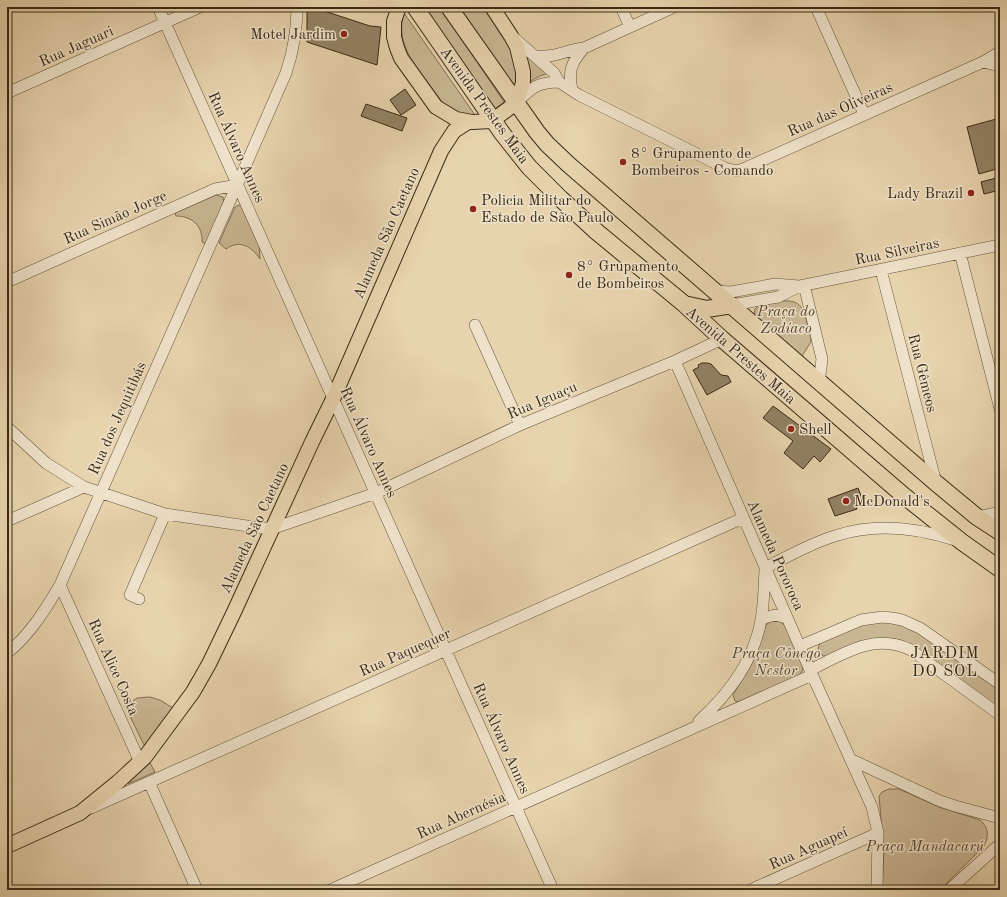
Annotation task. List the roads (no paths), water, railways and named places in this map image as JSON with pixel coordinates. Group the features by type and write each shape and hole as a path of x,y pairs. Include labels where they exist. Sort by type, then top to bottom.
{"highway":[{"name":"Avenida Prestes Maia","path":"415,7 492,121 529,167 561,199 597,232 683,303 722,339 903,495 962,542 1000,569"},
{"name":"Avenida Prestes Maia","path":"449,7 516,103 547,144 819,383 977,517 1000,532"},
{"path":"683,303 707,309 732,305"}],"main road":[{"path":"399,7 394,21 394,36 397,48 402,58 436,107 449,116 468,122 492,121 516,103 523,83 523,72 517,47 492,7"},
{"name":"Alameda São Caetano","path":"436,107 443,125 441,151"},
{"name":"Alameda São Caetano","path":"7,846 80,813 118,782 145,757 193,692 203,675 274,528 312,442 333,399 441,151 454,131 468,122"}],"street":[{"name":"Rua Álvaro Annes","path":"158,7 553,890"},
{"name":"Rua Jaguari","path":"7,93 200,7"},
{"name":"Rua dos Jequitibás","path":"7,654 19,644 32,629 43,614 60,585 238,185 291,60 297,7"},
{"path":"621,7 630,27"},
{"path":"535,56 550,57 574,49 584,48 674,7"},
{"path":"816,7 864,114"},
{"name":"Rua das Oliveiras","path":"511,36 554,73 559,82 572,90 609,110 731,170 743,169 983,62 1000,52"},
{"path":"572,90 570,80 572,63 584,48"},
{"path":"983,62 1000,66"},
{"path":"516,103 537,85 549,82 559,82"},
{"name":"Rua Simão Jorge","path":"7,282 215,189 238,185"},
{"name":"Rua Silveiras","path":"732,305 778,297 802,286 1000,245"},
{"path":"960,253 1000,409"},
{"name":"Rua Gêmeos","path":"881,270 936,483"},
{"name":"Rua Silveiras","path":"715,291 731,292 775,284 802,286"},
{"path":"802,286 822,359 819,383"},
{"path":"475,325 520,425"},
{"name":"Rua Iguaçu","path":"274,528 376,493 520,425 675,361 722,339"},
{"name":"Alameda Pororoca","path":"675,361 811,673 852,760"},
{"path":"7,427 46,463 84,487 165,514 261,528 274,528"},
{"path":"7,522 84,487"},
{"path":"977,517 1000,512"},
{"path":"139,599 130,595 165,514"},
{"name":"Rua Paquequer","path":"80,813 743,518"},
{"path":"692,728 723,698 739,675 753,647 761,620 765,568 824,540 858,530 892,528 905,529 928,533 962,542"},
{"name":"Rua Alice Costa","path":"60,585 140,762"},
{"path":"761,620 775,616 787,618"},
{"path":"800,646 861,620 882,617 892,618 902,620 920,628 1000,684"},
{"path":"692,728 811,673 853,649 872,643 892,643 911,650 1000,715"},
{"name":"Rua Abernésia","path":"330,890 692,728"},
{"path":"852,760 940,801 1000,818"},
{"path":"852,760 872,807 878,833 877,890"},
{"path":"149,782 197,890"},
{"name":"Rua Aguapeí","path":"750,890 878,833"},
{"path":"949,890 1000,844"}],"place":[{"name":"Motel Jardim","path":"344,34"},
{"name":"8° Grupamento de Bombeiros - Comando","path":"623,162"},
{"name":"Lady Brazil","path":"971,193"},
{"name":"Policia Militar do Estado de São Paulo","path":"473,209"},
{"name":"8° Grupamento de Bombeiros","path":"569,275"},
{"name":"Shell","path":"791,429"},
{"name":"McDonald's","path":"846,501"}],"district":[{"name":"JARDIM DO SOL","path":"945,661"}],"park label":[{"name":"Praça do Zodíaco","path":"786,320"},
{"name":"Praça Cônego Nestor","path":"776,662"},
{"name":"Praça Mandacarú","path":"925,846"}]}
